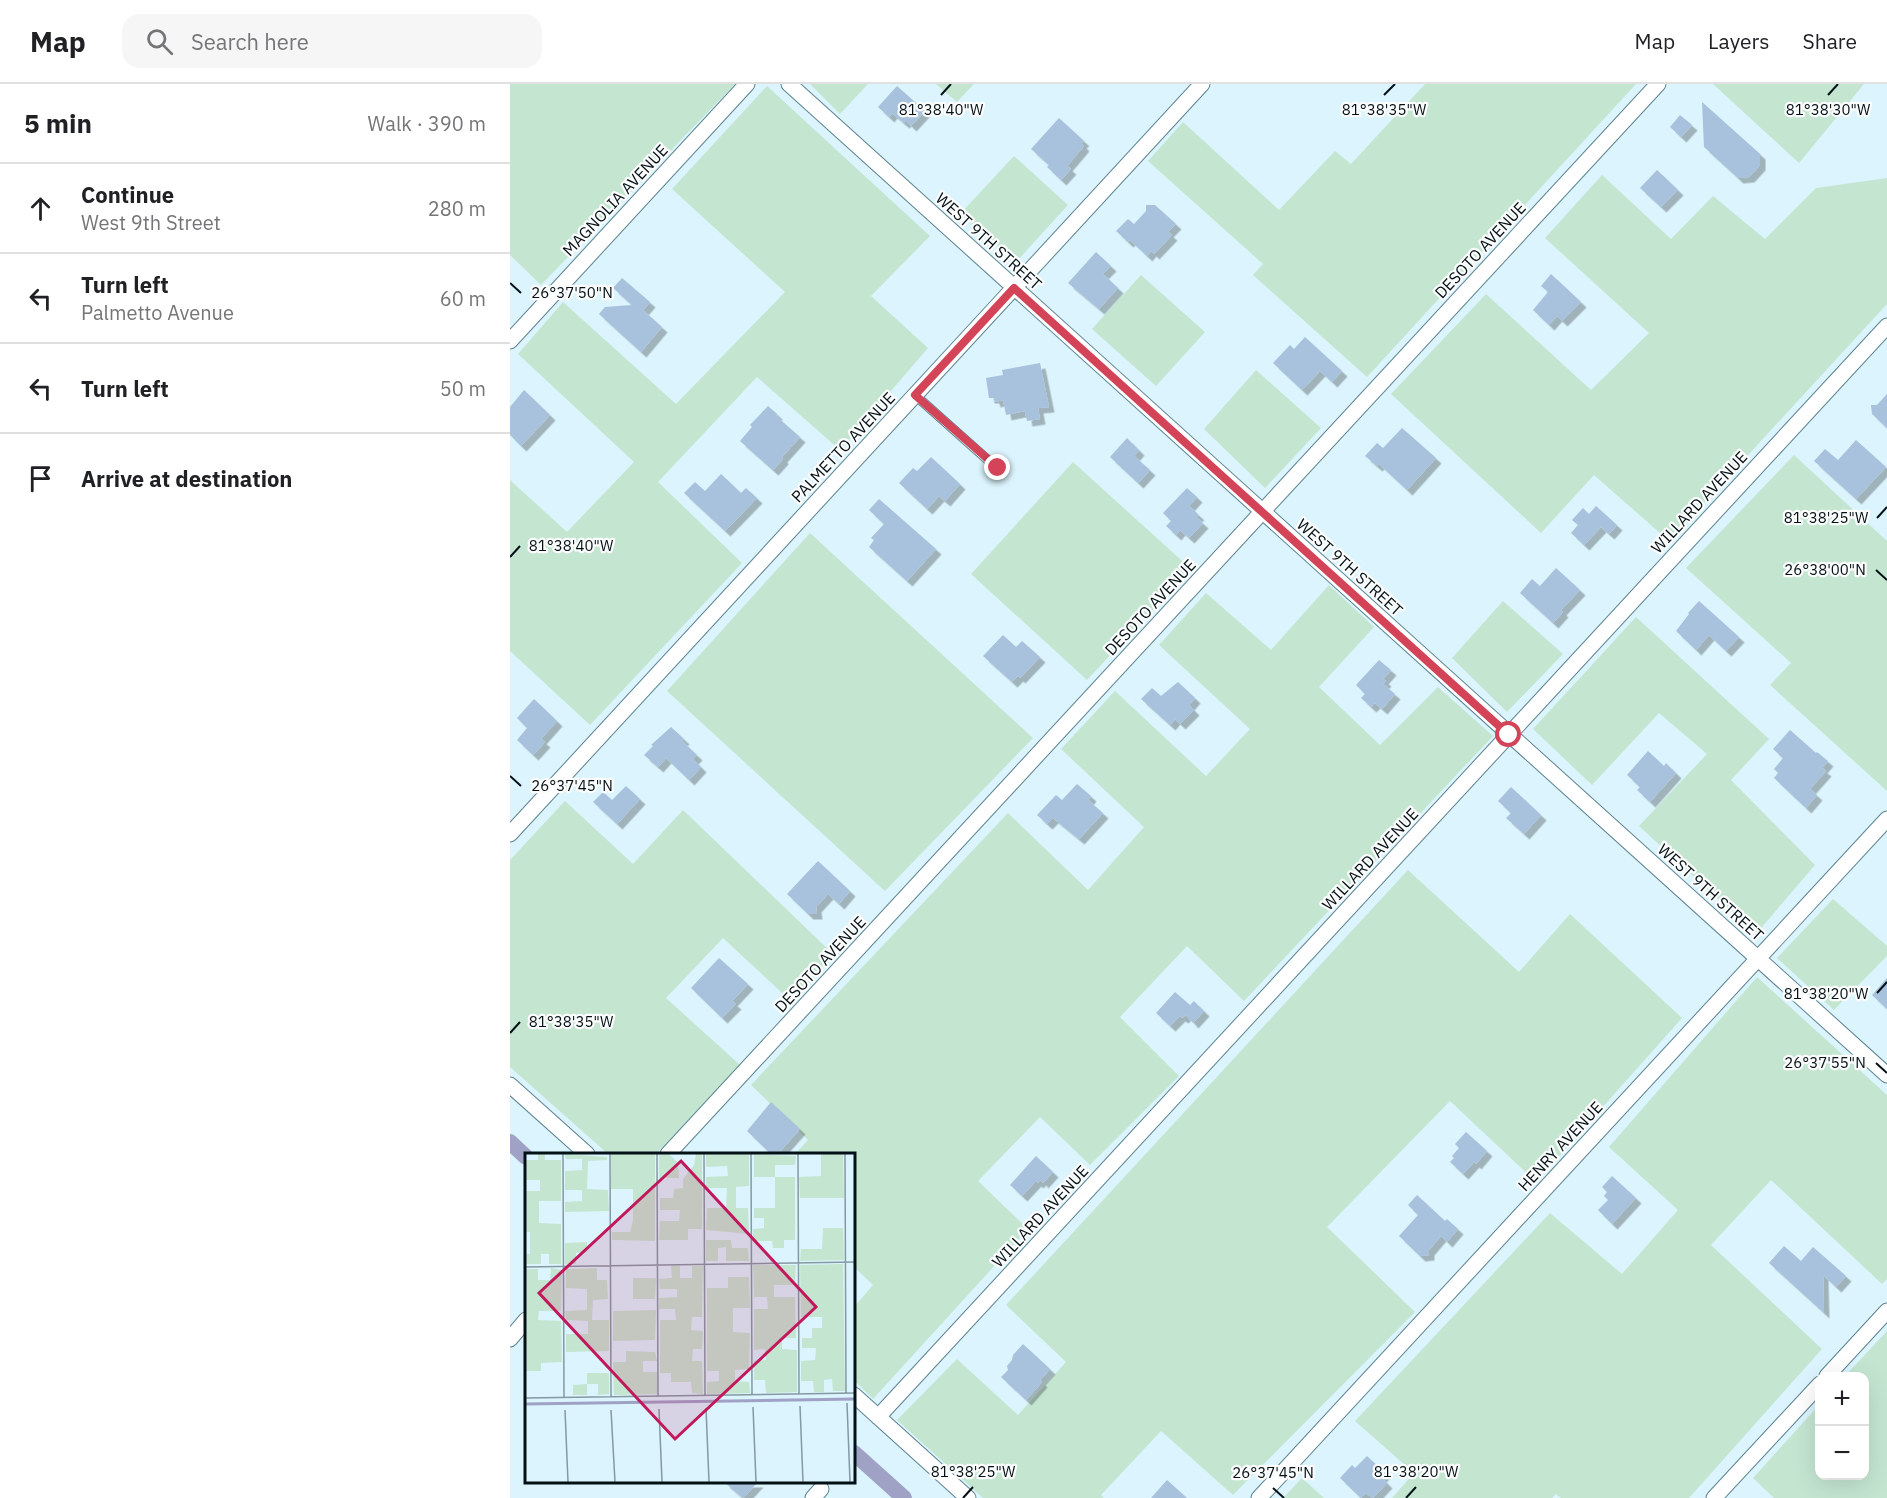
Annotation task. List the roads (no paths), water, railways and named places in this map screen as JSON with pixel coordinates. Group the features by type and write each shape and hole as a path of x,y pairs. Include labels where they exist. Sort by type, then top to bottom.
{"street":[{"name":"MAGNOLIA AVENUE","path":"510,341 747,84"},
{"name":"WEST 9TH STREET","path":"789,84 1887,1075"},
{"name":"PALMETTO AVENUE","path":"510,834 1202,84"},
{"name":"DESOTO AVENUE","path":"670,1153 1658,84"},
{"name":"WILLARD AVENUE","path":"878,1417 1887,326"},
{"name":"HENRY AVENUE","path":"1259,1498 1887,819"},
{"path":"510,1085 585,1153"},
{"path":"1832,1372 1887,1311"},
{"path":"510,1339 525,1321"},
{"path":"1714,1498 1815,1389"},
{"path":"855,1396 968,1498"}],"lane":[{"path":"915,395 998,468"}],"waterway":[{"path":"510,1142 525,1156"},
{"path":"855,1454 904,1498"}]}
